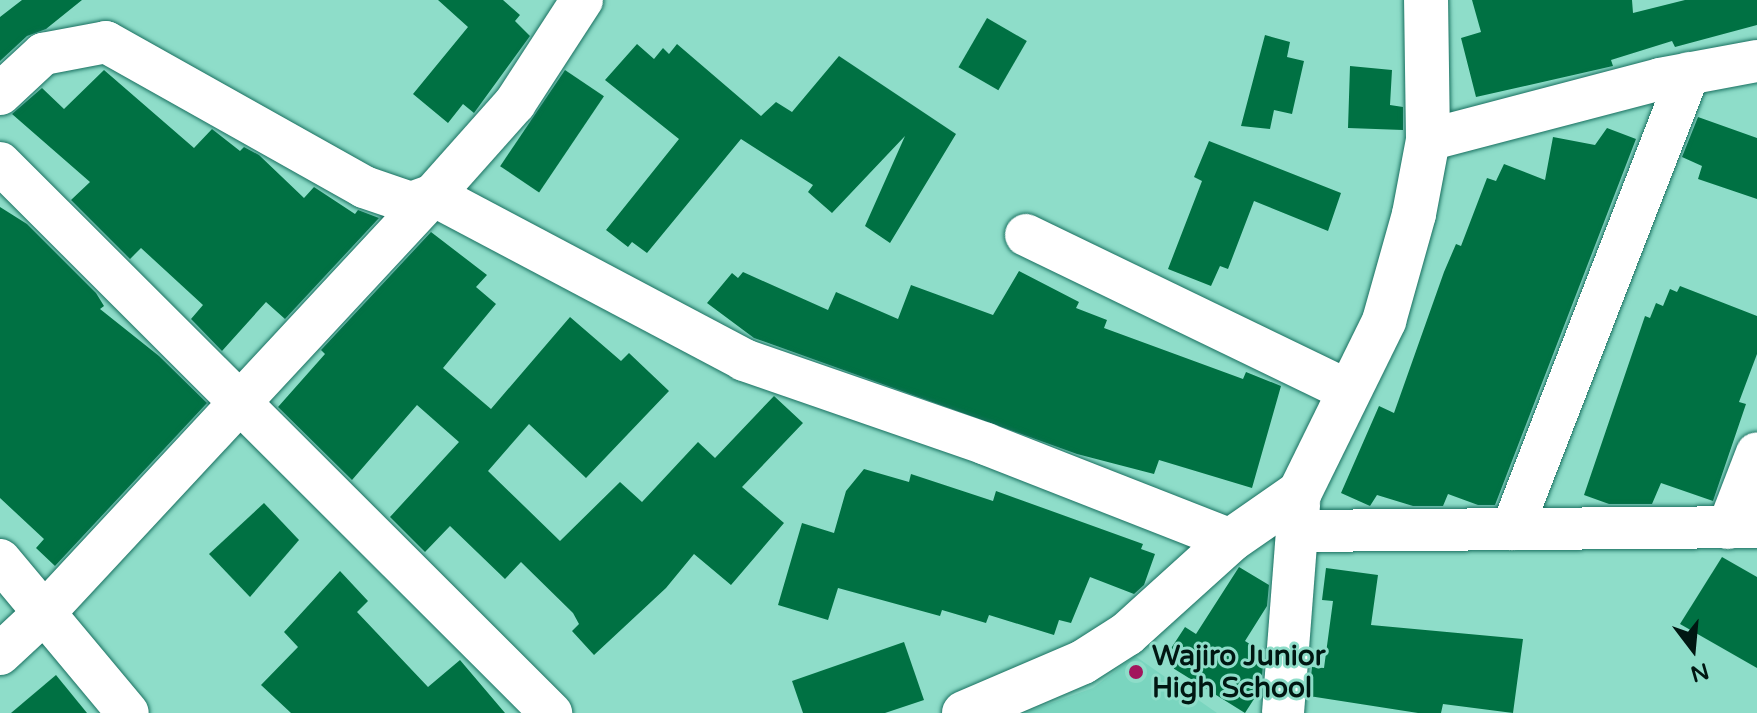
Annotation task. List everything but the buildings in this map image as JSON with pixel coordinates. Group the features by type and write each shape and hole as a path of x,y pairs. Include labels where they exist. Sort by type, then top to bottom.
{"street":[{"path":"0,654 44,613 243,401 515,103 582,0"},
{"path":"1283,713 1298,512 1349,391 1384,321 1428,140 1426,0"},
{"path":"0,94 43,54 106,42 364,187 411,203 433,195 744,360 986,444 1231,540"},
{"path":"1428,140 1689,73 1757,61"},
{"path":"1512,529 1689,73"},
{"path":"0,163 243,401 551,713"},
{"path":"1026,235 1349,391"},
{"path":"964,713 1083,662 1127,634 1231,540 1298,512 1512,529 1742,527 1757,453"},
{"path":"0,560 128,713"}],"shaded area":[{"name":"Wajiro Junior High School","path":"1135,656 1217,713 1024,713 1093,688"}],"place":[{"name":"Wajiro Junior High School","path":"1136,672"}]}
